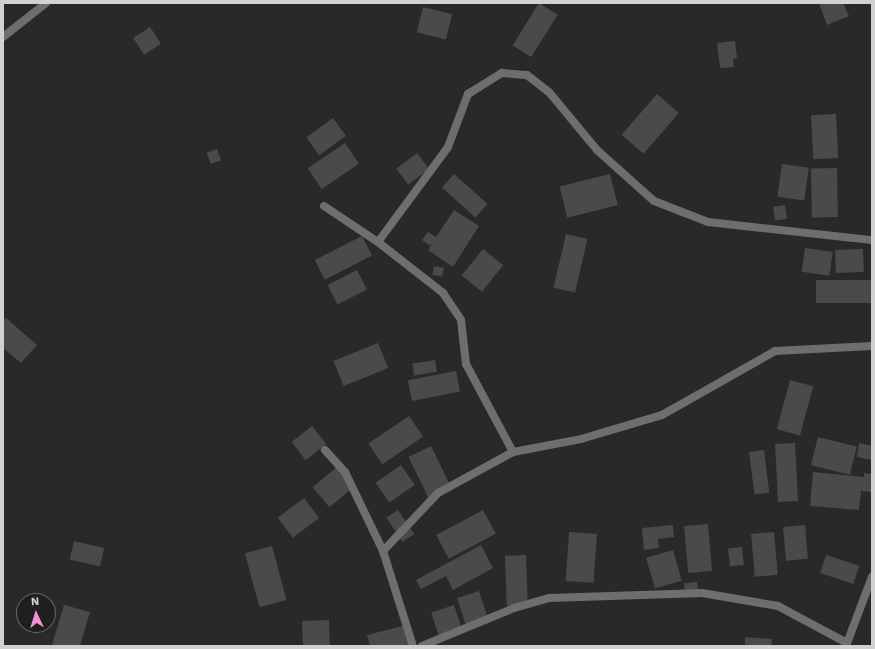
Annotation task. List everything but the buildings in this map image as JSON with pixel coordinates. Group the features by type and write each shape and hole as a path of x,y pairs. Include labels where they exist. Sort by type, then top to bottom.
{"street":[{"path":"3,37 46,3"},
{"path":"378,242 448,147 468,94 502,73 527,75 549,92 597,150 654,201 708,222 872,240"},
{"path":"324,206 378,242 443,293 462,320 466,364 512,452"},
{"path":"383,551 438,493 512,452 581,439 662,415 775,351 872,346"},
{"path":"325,450 345,472 383,551 413,646"},
{"path":"422,646 514,608 550,598 702,593 778,606 846,644 872,577"}]}
